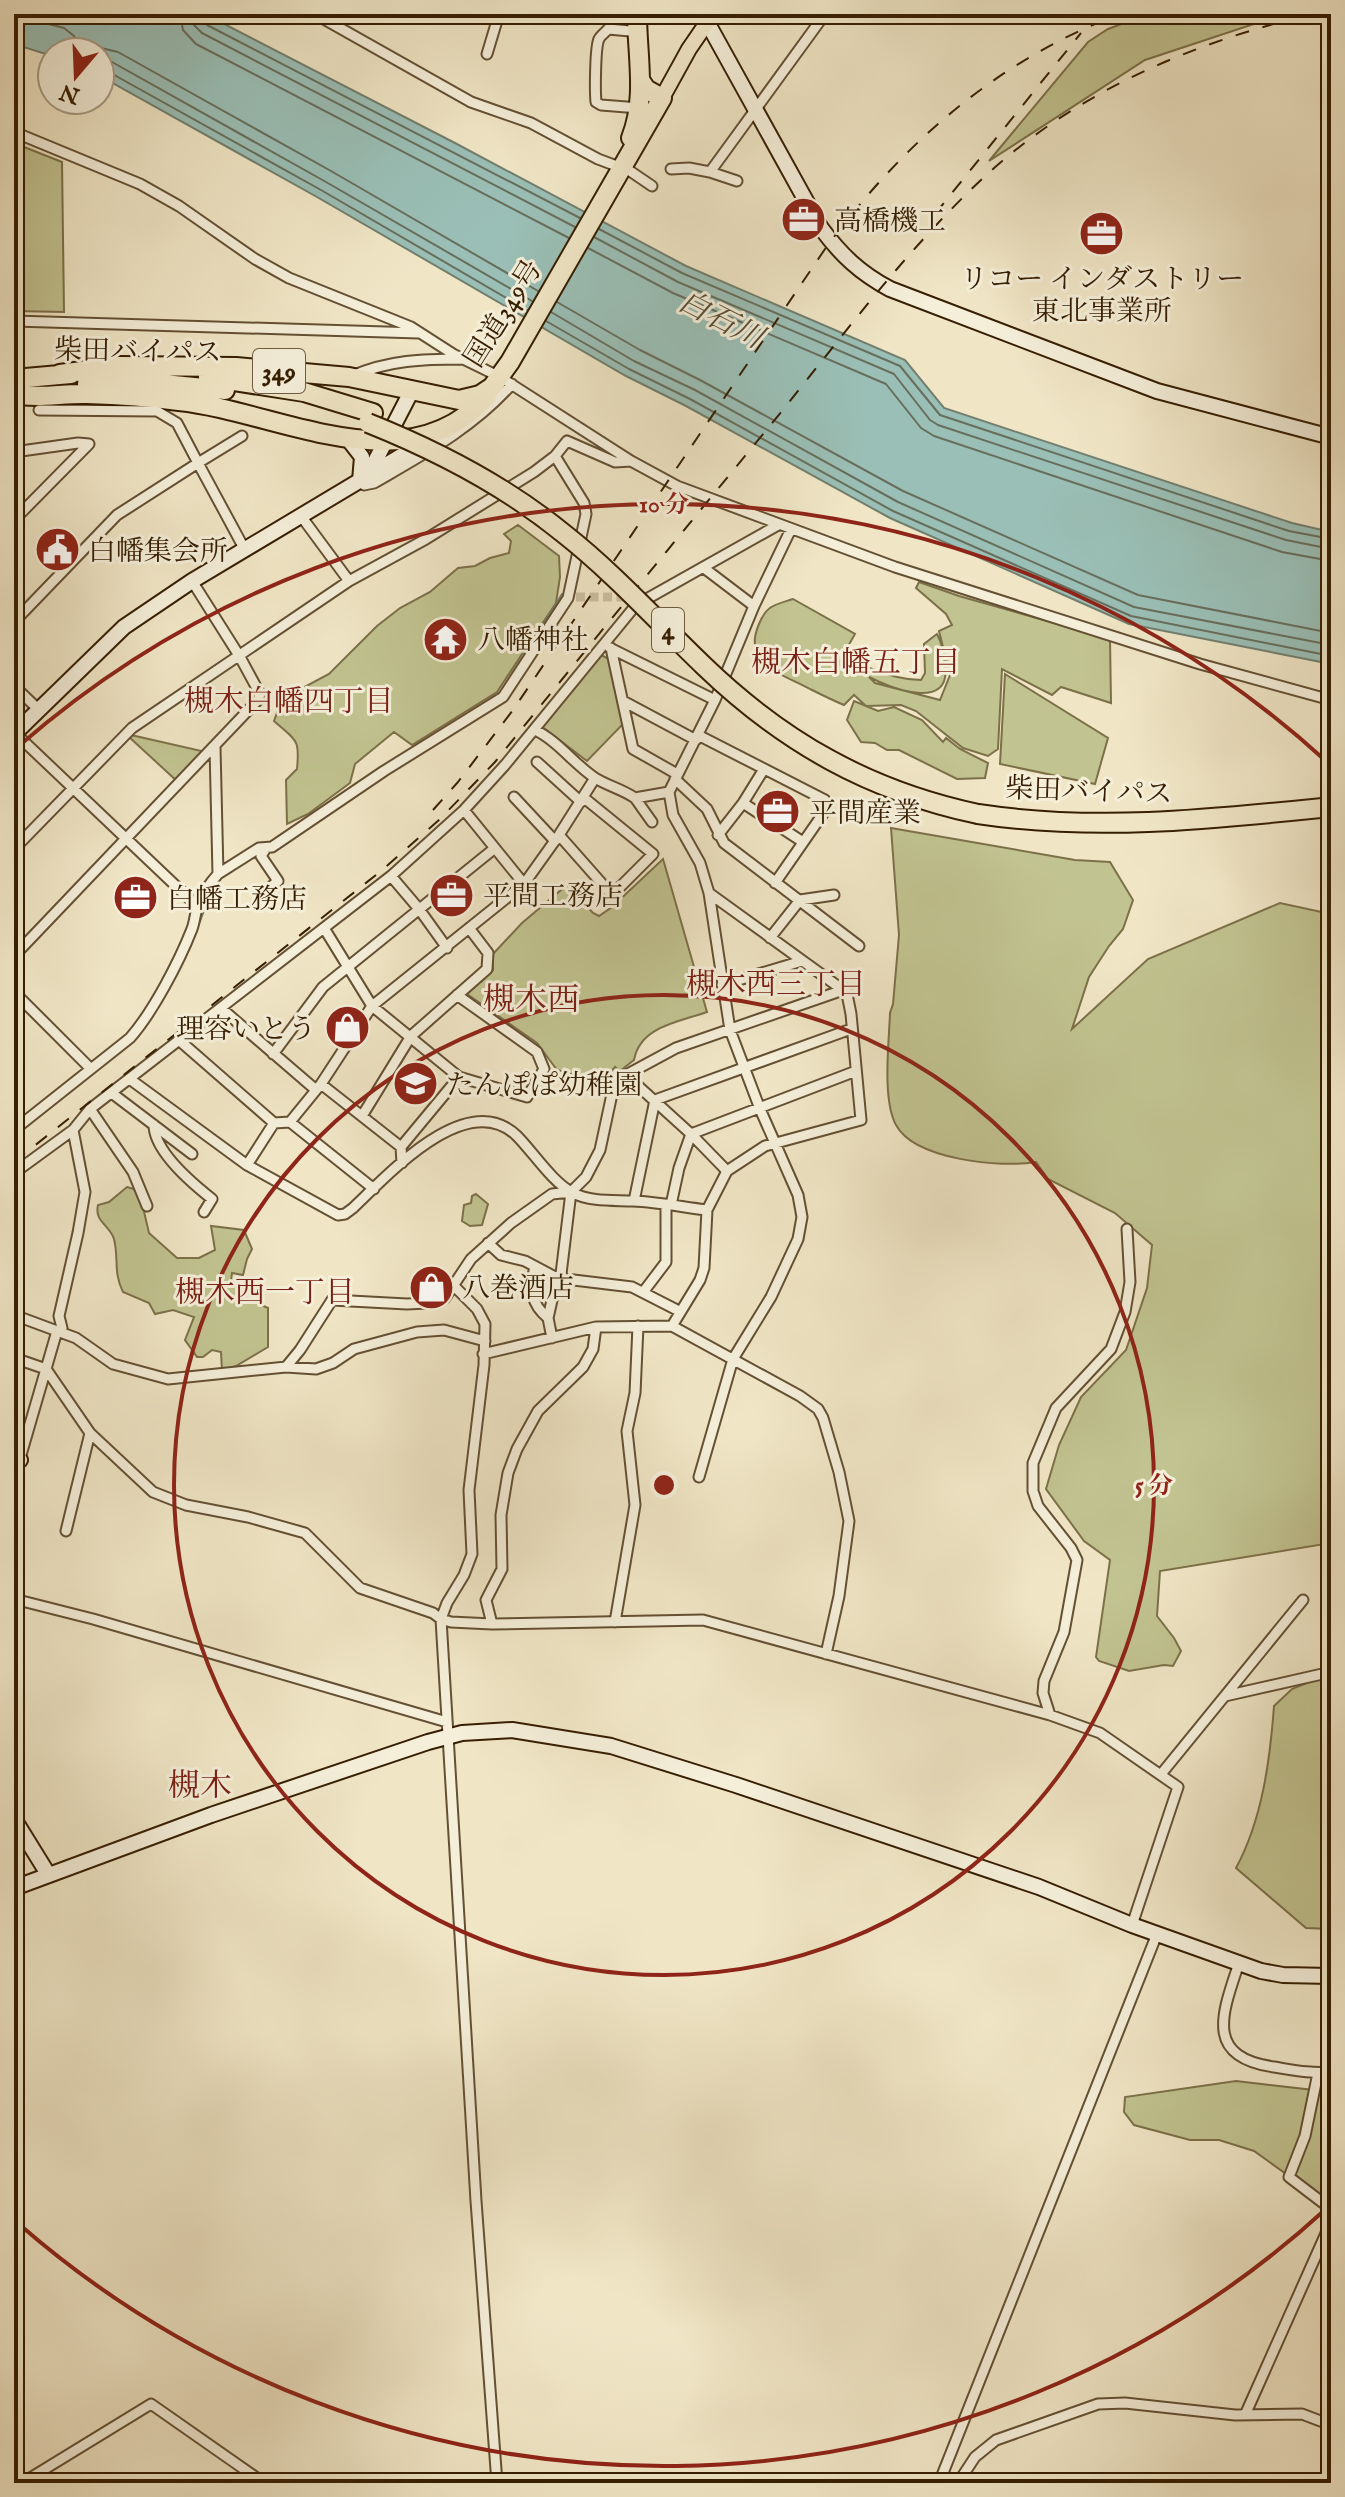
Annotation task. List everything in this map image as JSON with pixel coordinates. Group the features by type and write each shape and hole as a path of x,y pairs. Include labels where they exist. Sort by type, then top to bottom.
{"highway":[{"name":"349","path":"618,175 639,108 637,14"},
{"path":"640,80 646,89 662,98"},
{"name":"国道349号","path":"60,374 119,366 236,367 349,377 459,400 470,399 504,377 662,98"},
{"name":"柴田バイパス","path":"14,379 60,374 204,376 304,392 371,418 456,462 537,513 596,560 707,669 764,717 808,749 891,790 1057,823 1127,824 1331,807"},
{"name":"349","path":"14,393 87,394 184,401 226,408 348,439 386,443 409,440 446,427 475,409 504,377"},
{"name":"柴田バイパス","path":"14,393 112,382 201,387 270,396 371,418"},
{"name":"柴田バイパス","path":"980,809 1117,814 1202,809 1331,795"}],"main road":[{"path":"662,98 710,18"}],"street":[{"path":"315,14 471,102 531,123 598,159 618,175 652,186"},
{"path":"487,54 499,14"},
{"path":"710,172 825,14"},
{"path":"710,18 821,228 845,258 874,281 1157,391 1331,437"},
{"path":"637,35 630,31 608,29 604,33 599,40 595,87 596,102 601,105 639,108"},
{"path":"14,132 140,184 289,278 422,333 466,360 504,377 631,461 677,486 895,567 1200,664 1331,700"},
{"path":"671,169 689,168 737,181"},
{"path":"14,321 422,333"},
{"path":"349,377 377,365 402,360 466,360"},
{"path":"348,439 362,457 364,485 374,483 451,439 490,408 504,377"},
{"path":"363,479 386,443 412,390"},
{"path":"39,410 157,411 177,423 245,550"},
{"path":"200,911 15,734 124,627 192,581 446,427"},
{"path":"14,622 117,515 242,436"},
{"path":"14,849 132,728 349,581 426,539 555,456 567,441 615,462 631,461"},
{"path":"14,452 89,444 14,520"},
{"path":"14,1130 140,1027 191,933 208,885 218,874 259,848 272,847 503,697 572,598 586,514 584,503 555,456"},
{"path":"301,516 349,581"},
{"path":"14,1173 73,1130 90,1109 391,876 464,810 607,647 642,597 704,568 778,525"},
{"path":"699,1477 733,1359 771,1297 798,1239 802,1217 798,1195 730,1030 709,893 700,863 673,815 669,792 715,700 754,606 791,529"},
{"path":"704,568 754,606"},
{"path":"14,956 255,705 260,694 192,581"},
{"path":"607,647 715,700"},
{"path":"607,647 633,749 676,777 707,809 724,843 859,946"},
{"path":"14,686 39,710"},
{"path":"623,701 825,800 827,808 775,883"},
{"path":"535,730 595,778 635,798 652,822"},
{"path":"215,747 218,874"},
{"path":"514,797 612,895 653,854 537,762"},
{"path":"718,835 764,769"},
{"path":"290,1122 319,1087 372,1006 524,884 595,778"},
{"path":"635,798 669,792"},
{"path":"743,803 803,842"},
{"path":"464,810 524,884"},
{"path":"261,895 278,881 261,856 266,848"},
{"path":"273,1054 323,987 495,848"},
{"path":"391,876 447,948"},
{"path":"672,1326 704,1268 707,1210 727,1171 765,1146 861,1120 846,989 843,990 709,893"},
{"path":"770,938 800,900 834,895"},
{"path":"324,928 372,1006 459,1077 527,1097 544,1069 537,1052 457,995"},
{"path":"362,1116 411,1036 487,969 488,953 469,928"},
{"path":"722,985 802,961"},
{"path":"552,1338 548,1318 557,1278 561,1274 571,1192 594,1165 612,1094 626,1075 676,1048 843,990"},
{"path":"14,992 90,1068"},
{"path":"222,1009 273,1054 401,1147"},
{"path":"655,1100 851,1029"},
{"path":"180,1041 274,1123 290,1122 374,1189"},
{"path":"691,1134 856,1071"},
{"path":"626,1075 727,1171"},
{"path":"402,1163 401,1147 459,1077"},
{"path":"131,1080 247,1165 338,1215 345,1214 402,1163 450,1127 492,1122 515,1134 571,1192 589,1199 707,1210"},
{"path":"113,1094 192,1154"},
{"path":"634,1201 655,1100"},
{"path":"90,1109 133,1172 147,1206"},
{"path":"247,1165 274,1123"},
{"path":"154,1125 156,1141 180,1172 212,1199 204,1212"},
{"path":"14,1479 17,1459 57,1331 62,1328 59,1316 85,1192 73,1130"},
{"path":"644,1291 666,1262 669,1205 691,1134"},
{"path":"286,1367 332,1300 427,1303 445,1298 471,1259 488,1243 552,1194 571,1192"},
{"path":"1050,1715 1043,1693 1044,1681 1064,1632 1077,1560 1038,1506 1033,1491 1033,1463 1056,1408 1111,1349 1125,1312 1130,1282 1127,1229"},
{"path":"488,1243 501,1255 525,1261 557,1278 632,1287 679,1311"},
{"path":"535,1267 532,1297 537,1309 548,1318"},
{"path":"455,1287 477,1309 485,1324 469,1490 472,1554 469,1566 441,1619 476,2201 497,2483"},
{"path":"14,1315 76,1338 113,1364 168,1379 286,1367 316,1369 333,1363 354,1349 417,1332 444,1330 485,1341"},
{"path":"615,1622 635,1505 627,1431 635,1393 638,1326"},
{"path":"483,1354 596,1327 672,1326 800,1396 818,1409 839,1472 849,1521 839,1596 826,1654"},
{"path":"492,1624 486,1600 502,1569 501,1515 508,1473 538,1411 583,1367 593,1349 596,1327"},
{"path":"14,1358 46,1369 90,1433 157,1494 186,1505 248,1517 305,1533 360,1588 433,1613 441,1619 492,1624 699,1620 1050,1715 1100,1733 1162,1773 1178,1787 1132,1925"},
{"path":"66,1531 90,1433"},
{"path":"14,1599 270,1669 448,1730"},
{"path":"1162,1773 1303,1600"},
{"path":"1225,1696 1331,1672"},
{"path":"14,1888 448,1730 512,1730 611,1746 736,1785 1039,1887 1132,1925 1239,1963 1283,1975 1331,1976"},
{"path":"14,1819 20,1844 48,1874"},
{"path":"939,2483 1157,1934"},
{"path":"1239,1963 1224,2019 1225,2038 1230,2051 1258,2065 1331,2072"},
{"path":"1318,2073 1305,2136 1289,2177 1331,2209"},
{"path":"1245,2415 1331,2222"},
{"path":"958,2483 975,2457 996,2440 1098,2404 1125,2403 1245,2415 1302,2414 1331,2425"},
{"path":"22,2483 151,2404 264,2483"}],"green space":[{"path":"1148,14 1284,14 1145,60 989,161 1088,42 1108,29"},
{"path":"14,143 62,162 64,312 14,311"},
{"path":"518,525 559,556 560,577 556,603 497,692 412,745 394,732 355,764 350,783 308,814 287,824 286,780 297,769 298,751 292,737 274,721 282,699 329,674 377,626 400,608 430,592 458,568 475,566 509,553 511,541 504,534"},
{"path":"919,582 1110,639 1111,703 1061,687 1052,695 1002,669 998,749 988,756 963,748 916,711 901,705 866,706 854,695 844,705 777,673 760,659 755,638 765,613 793,599 855,634 838,664 850,669 843,665 844,662 921,680 925,673 924,644 937,634 945,665 945,679 939,688 918,693 869,677 875,683 940,700 950,675 939,631 952,625 946,614 916,588"},
{"path":"599,654 611,660 623,724 587,761 541,726"},
{"path":"1005,674 1108,738 1095,784 1000,764"},
{"path":"854,701 878,711 894,707 922,720 943,742 946,738 988,763 985,778 957,779 899,750 887,750 875,743 861,742 847,720"},
{"path":"129,737 206,752 178,782"},
{"path":"891,828 1075,860 1110,862 1133,900 1123,929 1089,977 1072,1029 1148,959 1280,903 1331,914 1331,1543 1160,1571 1157,1616 1181,1651 1173,1666 1129,1671 1099,1661 1096,1657 1110,1560 1084,1541 1046,1489 1059,1445 1081,1397 1126,1350 1147,1288 1152,1245 1115,1213 1048,1179 1036,1162 1002,1164 939,1154 906,1137 896,1125 889,1101 887,1070 899,935"},
{"path":"663,859 707,1012 652,1033 638,1049 634,1060 620,1071 615,1067 605,1079 597,1079 589,1073 582,1077 557,1070 537,1043 467,994 493,970 493,954 522,923 567,885 599,916"},
{"path":"127,1187 134,1189 142,1203 149,1233 177,1258 199,1258 215,1250 211,1226 244,1230 252,1249 243,1275 232,1273 231,1281 244,1283 243,1297 268,1308 268,1347 222,1371 221,1352 212,1350 203,1357 197,1357 185,1340 194,1317 173,1310 155,1314 149,1303 123,1292 118,1278 114,1239 97,1211 98,1205 109,1202"},
{"path":"476,1194 488,1204 482,1225 470,1226 462,1221 464,1205 471,1203 472,1196"},
{"path":"1323,1676 1331,1677 1331,1929 1306,1928 1236,1868 1252,1830 1263,1790 1274,1706 1292,1689"},
{"path":"1236,2081 1331,2092 1331,2206 1254,2151 1219,2140 1190,2140 1134,2125 1124,2112 1125,2097"}],"water":[{"name":"白石川","path":"14,14 205,14 686,266 905,360 944,408 1292,523 1331,532 1331,664 1129,624 890,518 626,376 116,85 116,36 36,36 36,51 14,44"}],"waterway":[{"path":"514,672 562,594"},
{"path":"304,820 348,790"},
{"path":"199,924 213,887"}],"tunnel":[{"path":"576,597 633,597"}],"railway":[{"path":"433,810 513,710 825,249 886,174 955,109 993,81 1033,55 1120,14"},
{"path":"14,1162 381,871 440,819 495,762 895,271 951,209 1016,149 1094,97 1136,75 1223,40 1313,14"},
{"path":"935,214 1081,33"}],"place":[{"name":"高橋機工","path":"803,220"},
{"name":"リコー インダストリー 東北事業所","path":"1102,233"},
{"name":"白幡集会所","path":"57,550"},
{"name":"八幡神社","path":"446,639"},
{"name":"平間産業","path":"778,812"},
{"name":"平間工務店","path":"452,895"},
{"name":"白幡工務店","path":"136,898"},
{"name":"理容いとう","path":"347,1028"},
{"name":"たんぽぽ幼稚園","path":"415,1084"},
{"name":"八巻酒店","path":"431,1287"}],"district":[{"name":"槻木白幡五丁目","path":"856,662"},
{"name":"槻木白幡四丁目","path":"289,701"},
{"name":"槻木西三丁目","path":"776,984"},
{"name":"槻木西","path":"531,999"},
{"name":"槻木西一丁目","path":"265,1292"},
{"name":"槻木","path":"200,1785"}]}
